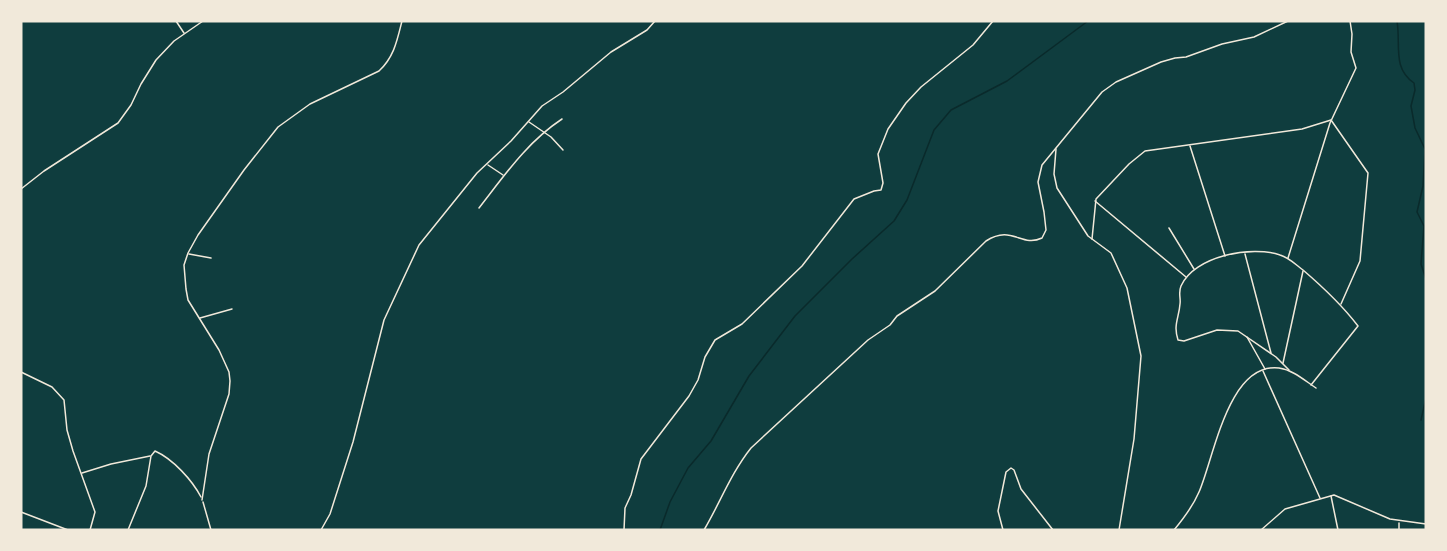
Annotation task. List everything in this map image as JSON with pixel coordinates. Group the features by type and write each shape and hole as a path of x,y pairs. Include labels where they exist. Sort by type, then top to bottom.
{"street":[{"path":"176,21 185,34"},
{"path":"21,189 44,171 118,123 131,105 156,60 174,41 203,21"},
{"path":"202,500 209,454 229,394 230,381 225,361 188,300 184,265 188,254 244,170 278,127 310,104 379,71 387,64 394,52 402,21"},
{"path":"321,530 330,514 353,442 382,327 394,296 427,233 477,173 542,106 572,85 611,52 647,30 655,21"},
{"path":"624,530 625,508 632,495 641,459 689,396 698,380 708,350 715,340 742,324 802,266 854,199 881,190 883,183 878,154 888,129 906,103 921,87 972,45 993,21"},
{"path":"704,530 726,492 738,464 751,448 868,340 890,325 897,316 932,294 986,241 994,236 1007,233 1034,241 1042,238 1046,230 1038,182 1042,165 1102,92 1116,82 1161,62 1254,37 1288,21"},
{"path":"1288,258 1331,120 1356,68 1351,52 1350,21"},
{"path":"479,208 503,175 544,131 561,119"},
{"path":"1092,239 1095,201 1142,153 1152,149 1302,129 1331,120"},
{"path":"1331,120 1368,173 1360,261 1341,304"},
{"path":"528,121 544,131 563,150"},
{"path":"1190,145 1225,256"},
{"path":"1057,146 1054,158 1055,182 1082,229 1111,253 1127,288 1141,356 1137,416 1119,530"},
{"path":"488,164 503,175"},
{"path":"1095,201 1186,278"},
{"path":"1169,228 1195,269"},
{"path":"1311,385 1358,326 1322,285 1288,258 1268,252 1225,256 1195,269 1186,278 1179,293 1180,304 1176,316 1178,340 1184,342 1217,330 1238,331 1271,353 1289,370 1311,385 1316,388"},
{"path":"1245,253 1271,353"},
{"path":"188,254 211,258"},
{"path":"1283,363 1303,270"},
{"path":"200,318 232,309"},
{"path":"1247,336 1321,499"},
{"path":"1174,530 1187,514 1200,491 1225,414 1244,384 1252,376 1264,370 1278,368 1289,370"},
{"path":"21,372 52,387 64,400 67,430 95,512 90,530"},
{"path":"128,530 146,486 151,456 153,452 158,451 181,470 196,488 211,530"},
{"path":"81,473 151,456"},
{"path":"1003,530 998,511 1006,472 1011,468 1014,470 1021,489 1053,530"},
{"path":"1331,496 1338,530"},
{"path":"1261,530 1285,509 1331,496 1339,496 1400,522 1426,524"},
{"path":"21,512 68,530"},
{"path":"1399,530 1400,522"}],"waterway":[{"path":"660,530 670,502 688,468 711,441 749,376 795,316 894,221 907,200 934,130 951,110 1007,81 1088,21"},
{"path":"1397,21 1400,63 1407,77 1414,83 1415,90 1411,106 1415,128 1425,149 1423,186 1417,212 1424,226 1421,264 1426,279"},
{"path":"1421,420 1426,398"}]}
